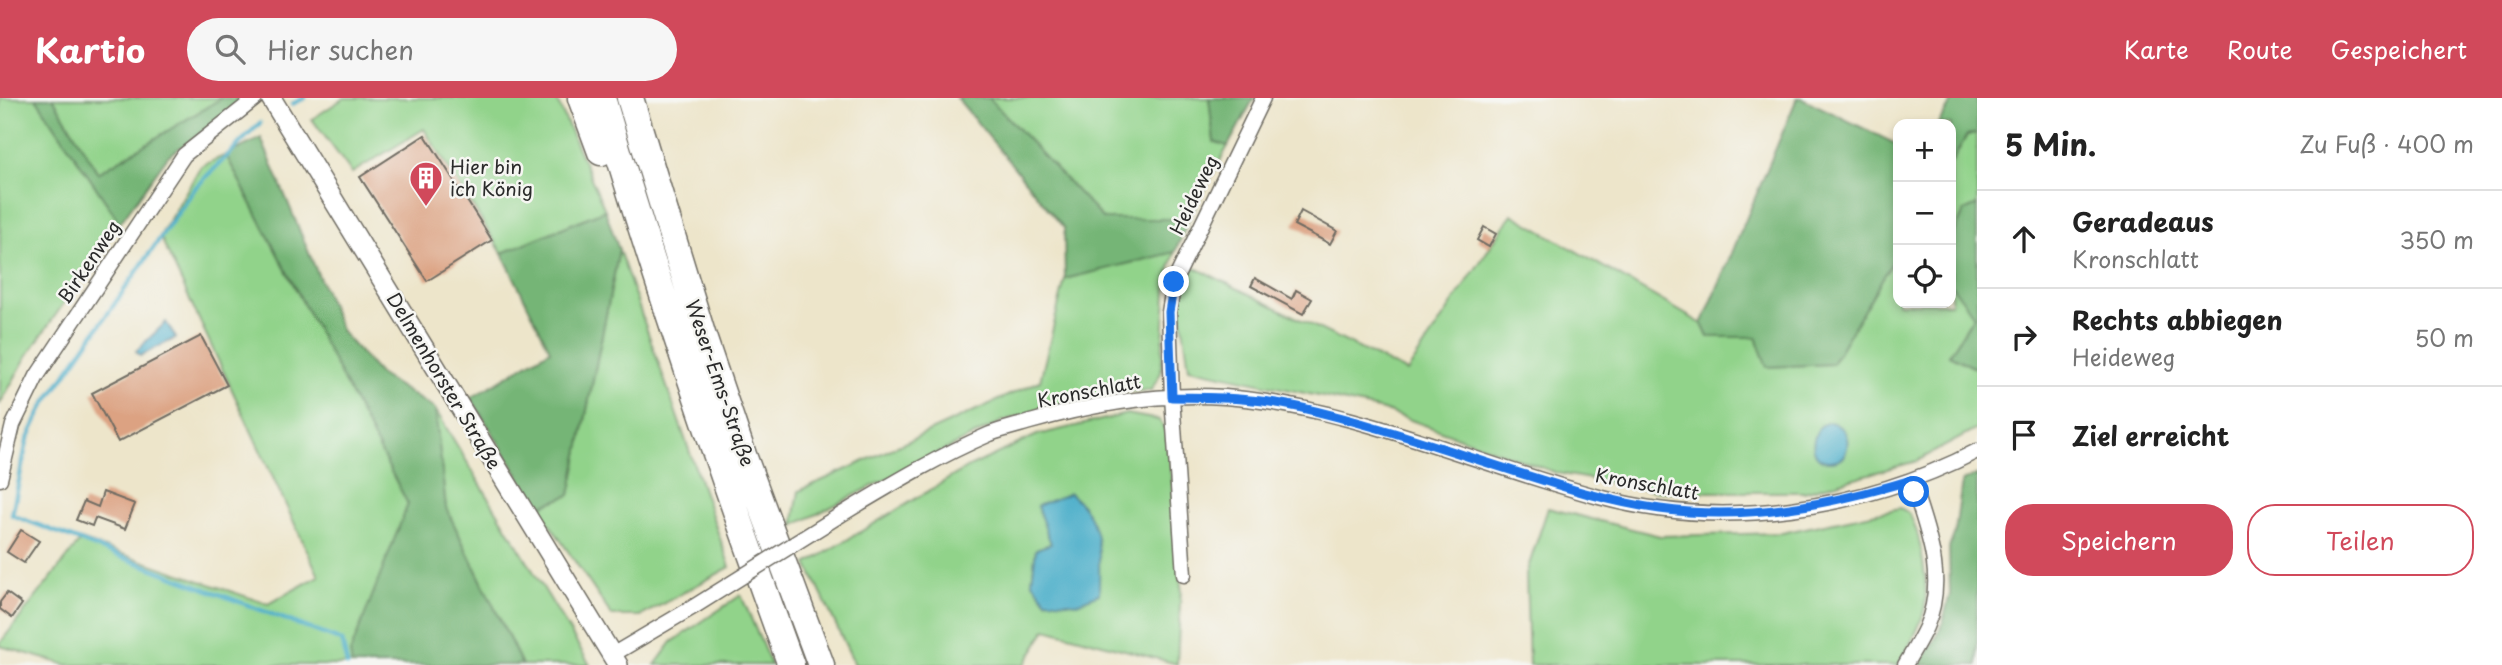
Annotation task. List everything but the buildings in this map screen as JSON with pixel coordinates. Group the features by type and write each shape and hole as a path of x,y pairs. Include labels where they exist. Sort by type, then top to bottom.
{"highway":[{"path":"581,98 627,223 642,237"},
{"name":"Weser-Ems-Straße","path":"603,98 642,237 734,508 791,665"},
{"name":"Weser-Ems-Straße","path":"630,98 703,337 743,455 821,665"}],"street":[{"name":"Birkenweg","path":"0,479 13,425 37,376 184,155 256,98"},
{"name":"Delmenhorster Straße","path":"271,98 615,660"},
{"name":"Heideweg","path":"1184,575 1169,312 1174,282 1263,98"},
{"name":"Kronschlatt","path":"615,660 695,606 924,465 993,433 1063,412 1124,401 1224,397 1296,407 1376,427 1603,498 1660,509 1708,513 1759,512 1864,495 1911,480 1977,451"},
{"path":"1905,665 1926,628 1935,595 1937,575 1924,519 1911,480"}],"green space":[{"path":"0,98 36,98 120,223 27,356 0,404"},
{"path":"36,98 53,98 98,173 222,98 244,98 231,112 168,156 120,223"},
{"path":"53,98 222,98 98,173"},
{"path":"344,98 556,98 605,210 502,253 424,129 352,173 312,119"},
{"path":"957,98 989,98 1103,219 1189,219 1175,252 1065,279 1064,228"},
{"path":"989,98 1209,98 1214,141 1228,146 1189,219 1103,219"},
{"path":"1209,98 1254,98 1228,146 1214,142"},
{"path":"1797,98 1802,98 1893,143 1893,260 1832,364 1767,367 1756,337 1708,337 1702,324"},
{"path":"1954,98 1977,98 1977,133 1967,135 1956,154 1956,119 1941,119"},
{"path":"1977,133 1977,205 1964,211 1956,229 1956,154 1967,135"},
{"path":"261,138 342,332 379,374 435,409 446,508 522,665 352,665 350,653 408,504 226,155"},
{"path":"226,155 408,504 351,653 352,665 67,665 0,646 81,540 268,604 319,576 160,236 201,166"},
{"path":"1977,205 1977,369 1949,355 1974,316 1956,291 1956,229 1964,211"},
{"path":"605,210 619,250 570,495 538,507 471,398 550,350 502,253"},
{"path":"1512,214 1702,324 1708,337 1756,337 1767,367 1832,364 1893,260 1893,308 1956,308 1956,291 1974,315 1949,355 1977,369 1977,429 1917,461 1804,492 1661,492 1557,473 1383,410 1189,368 1179,299 1190,265 1407,372"},
{"path":"619,250 730,567 641,616 612,616 538,507 570,495"},
{"path":"1175,252 1167,278 1161,373 1151,390 1093,395 1003,421 793,526 799,491 1040,381 1065,279"},
{"path":"435,409 590,665 522,665 446,508"},
{"path":"1127,414 1159,420 1168,434 1181,586 1177,664 1046,629 1025,665 855,665 807,564 965,469 1037,435","holes":["1051,544 1046,600 1032,581 1036,549"]},
{"path":"1977,475 1977,665 1920,665 1941,629 1950,594 1949,548 1955,532 1962,481"},
{"path":"1548,508 1660,536 1782,533 1900,508 1909,514 1917,533 1923,561 1924,611 1898,665 1529,665 1526,574"},
{"path":"741,595 771,665 655,665 672,642"}],"water":[{"path":"166,322 176,338 140,356 136,351"},
{"path":"1830,422 1844,431 1847,445 1844,457 1826,461 1816,454 1814,441 1821,425"},
{"path":"1070,493 1089,515 1099,552 1099,594 1077,603 1046,600 1032,581 1036,549 1051,544 1037,506"}],"waterway":[{"path":"292,104 305,98"},
{"path":"260,123 195,188 43,407 27,441 12,515 342,641 347,665"}],"place":[{"name":"Hier bin ich König","path":"426,208"}],"route":[{"path":"1174,282 1169,312 1172,397 1224,397 1296,407 1376,427 1603,498 1660,509 1708,513 1759,512 1864,495 1911,480 1914,492"}]}
